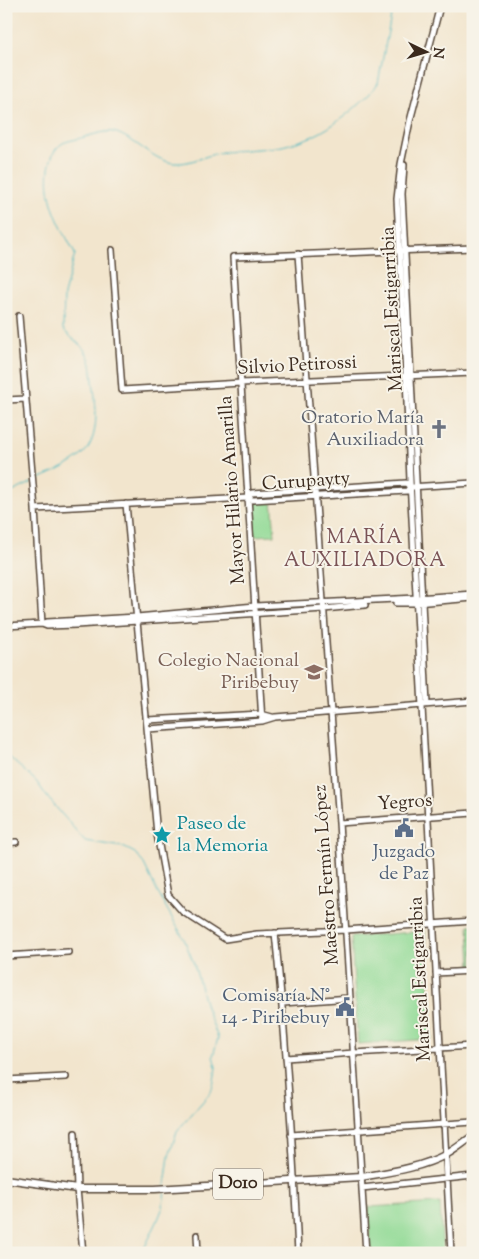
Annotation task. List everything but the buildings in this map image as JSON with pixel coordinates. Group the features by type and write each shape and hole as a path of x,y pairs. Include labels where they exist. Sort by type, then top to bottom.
{"main road":[{"name":"D010","path":"6,1179 77,1189 155,1189 361,1176 416,1166 446,1154 473,1136"}],"street":[{"name":"Mariscal Estigarribia","path":"440,6 410,121 401,164 397,199 409,376 424,704 427,816 451,1253"},
{"path":"298,254 473,248"},
{"name":"Silvio Petirossi","path":"112,250 122,390 473,373"},
{"name":"Mayor Hilario Amarilla","path":"262,721 233,257 298,254"},
{"name":"Maestro Fermín López","path":"298,254 340,823 366,1253"},
{"path":"19,316 35,509 42,624"},
{"path":"6,400 26,399"},
{"name":"Curupayty","path":"413,487 406,483 252,493 248,498 253,500 407,491 413,487 473,483"},
{"path":"35,509 248,498"},
{"path":"126,504 157,834 168,895 183,912 225,938 257,934 473,921"},
{"path":"419,600 473,594"},
{"path":"6,626 42,624 47,622 256,613 324,606 473,598"},
{"path":"137,619 255,606 324,606"},
{"path":"148,729 262,721 275,717 473,701"},
{"path":"147,720 261,714 275,717"},
{"name":"Yegros","path":"340,823 473,813"},
{"path":"6,843 16,842"},
{"path":"275,933 283,1003 298,1253"},
{"path":"6,956 68,952"},
{"path":"436,973 473,971"},
{"path":"283,1003 350,998"},
{"path":"286,1058 473,1046"},
{"path":"6,1080 66,1076"},
{"path":"291,1135 473,1122"},
{"path":"75,1133 77,1189 83,1253"},
{"path":"362,1188 473,1176"},
{"path":"197,1235 198,1253"}],"green space":[{"path":"272,500 275,535 254,536 251,501"},
{"path":"469,925 473,925 473,968 471,968"},
{"path":"425,931 432,1039 358,1044 351,937"},
{"path":"440,1203 443,1253 371,1253 368,1207"}],"waterway":[{"path":"34,481 65,467 82,455 92,439 96,420 90,360 82,347 63,329 64,295 75,254 55,213 49,192 49,169 57,148 68,141 101,133 114,132 159,158 180,163 219,153 282,146 312,137 336,123 352,110 378,83 393,6"},
{"path":"6,495 31,483"},
{"path":"6,752 11,759 36,781 85,841 123,847 135,853 144,864 184,939 194,964 206,1007 218,1038 213,1056 216,1067 211,1092 177,1131 169,1156 165,1186"},
{"path":"142,1253 163,1207 165,1190"}],"place":[{"name":"Oratorio María Auxiliadora","path":"439,429"},
{"name":"Colegio Nacional Piribebuy","path":"314,672"},
{"name":"Juzgado de Paz","path":"404,828"},
{"name":"Paseo de la Memoria","path":"162,835"},
{"name":"Comisaría N° 14 - Piribebuy","path":"345,1007"}],"district":[{"name":"MARÍA AUXILIADORA","path":"365,550"}]}
